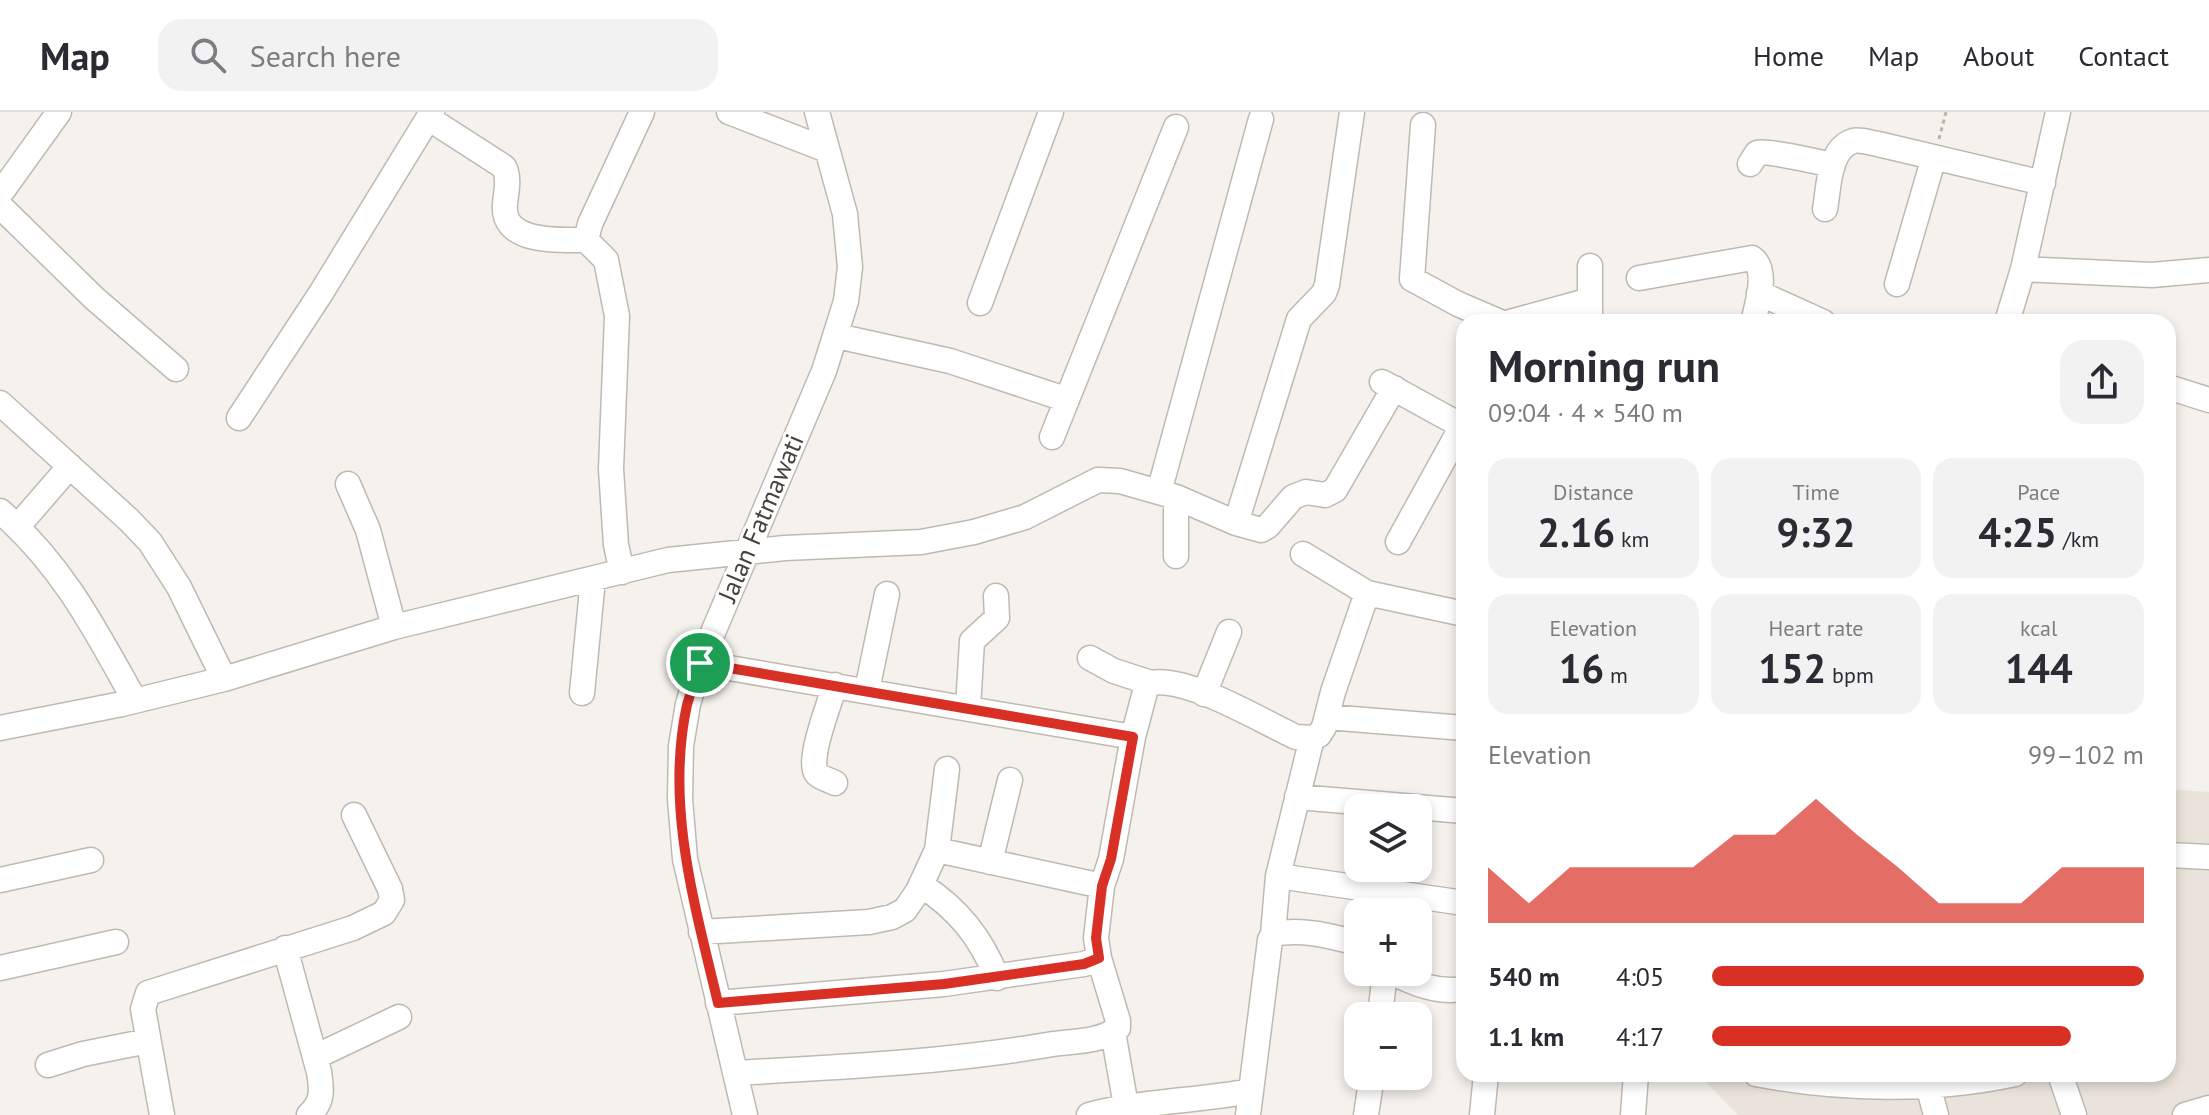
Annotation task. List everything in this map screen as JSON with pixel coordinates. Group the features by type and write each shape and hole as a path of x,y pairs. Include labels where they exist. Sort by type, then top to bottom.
{"street":[{"path":"0,194 59,112"},
{"path":"586,240 590,224 642,112"},
{"path":"729,112 827,150"},
{"name":"Jalan Fatmawati","path":"745,1115 685,859 680,799 681,746 688,704 700,663 837,336 846,301 850,267 845,214 817,112"},
{"path":"980,303 1051,112"},
{"path":"1236,523 1299,319 1324,293 1327,285 1352,112"},
{"path":"2009,314 2023,269 2058,112"},
{"path":"239,418 321,293 430,115 504,167 507,175 504,213 508,225 514,230 559,240 586,240 606,260 617,316 611,469 616,545 622,572"},
{"path":"1176,556 1167,495 1261,119"},
{"path":"1423,125 1410,269 1412,279 1481,314"},
{"path":"1052,437 1176,127"},
{"path":"1825,209 1833,165 1840,150 1853,141 2043,183"},
{"path":"1750,164 1757,153 1766,151 1833,165"},
{"path":"1897,284 1934,157"},
{"path":"0,206 94,298 176,369"},
{"path":"1639,278 1752,258 1758,262 1760,272 1755,314"},
{"path":"1568,314 1590,311 1590,266"},
{"path":"2023,269 2152,275 2209,270"},
{"path":"1759,293 1805,314"},
{"path":"837,336 950,361 1065,399"},
{"path":"0,728 135,701 224,679 394,627 668,560 746,550 921,542 960,535 1025,517 1098,480 1120,481 1167,495 1261,530 1293,497 1306,492 1325,495 1335,490 1388,385 1456,421"},
{"path":"2176,390 2209,400"},
{"path":"0,403 150,542 179,587 224,679"},
{"path":"1398,542 1456,438"},
{"path":"70,466 9,519 59,571 135,701"},
{"path":"348,484 368,530 394,627"},
{"path":"1303,554 1367,593 1456,612"},
{"path":"582,693 593,579"},
{"path":"1090,658 1114,671 1151,683 1169,683 1204,694 1296,737 1312,738 1319,735 1327,717 1367,593"},
{"path":"867,690 887,594"},
{"path":"968,708 972,641 997,618 996,596"},
{"path":"1204,694 1229,632"},
{"path":"700,663 1133,737"},
{"path":"735,1073 886,1065 1035,1047 1113,1032 1118,1028 1096,938 1102,886 1111,859 1133,737 1143,693 1151,683"},
{"path":"835,685 812,764 818,775 835,783"},
{"path":"1327,717 1456,727"},
{"path":"1089,1115 1126,1106 1203,1100 1249,1103 1278,876 1312,738"},
{"path":"701,932 869,922 892,917 905,910 937,850 947,769"},
{"path":"990,862 1010,780"},
{"path":"1297,797 1456,810"},
{"path":"162,1115 143,1009 148,993 353,928 384,913 388,907 392,900 390,889 354,815"},
{"path":"937,850 1102,886"},
{"path":"2176,854 2209,857"},
{"path":"0,880 91,860"},
{"path":"1278,876 1456,902"},
{"path":"921,885 945,901 965,921 991,962 997,978"},
{"path":"1273,934 1329,935 1344,939"},
{"path":"0,968 116,942"},
{"path":"285,948 322,1090 320,1102 309,1115"},
{"path":"718,1003 997,978 1084,964 1099,958"},
{"path":"1423,986 1456,990"},
{"path":"315,1057 399,1017"},
{"path":"1113,1032 1126,1106"},
{"path":"48,1065 83,1054 148,1041"},
{"path":"1479,1114 1485,1082"},
{"path":"1633,1115 1635,1082"},
{"path":"1820,1082 1877,1087 1908,1082"},
{"path":"1928,1082 1936,1115"},
{"path":"2063,1082 2074,1115"},
{"path":"1366,1115 1370,1090"},
{"path":"2185,1115 2209,1108"}],"path":[{"path":"1934,157 1946,112"}],"shaded area":[{"path":"2176,790 2209,792 2209,1115 1738,1115 1706,1082 2176,1082"}],"route":[{"path":"700,663 1133,737 1111,859 1102,886 1096,938 1099,958 1084,964 944,984 718,1003 685,859 680,799 681,746 688,704 700,663"}]}
